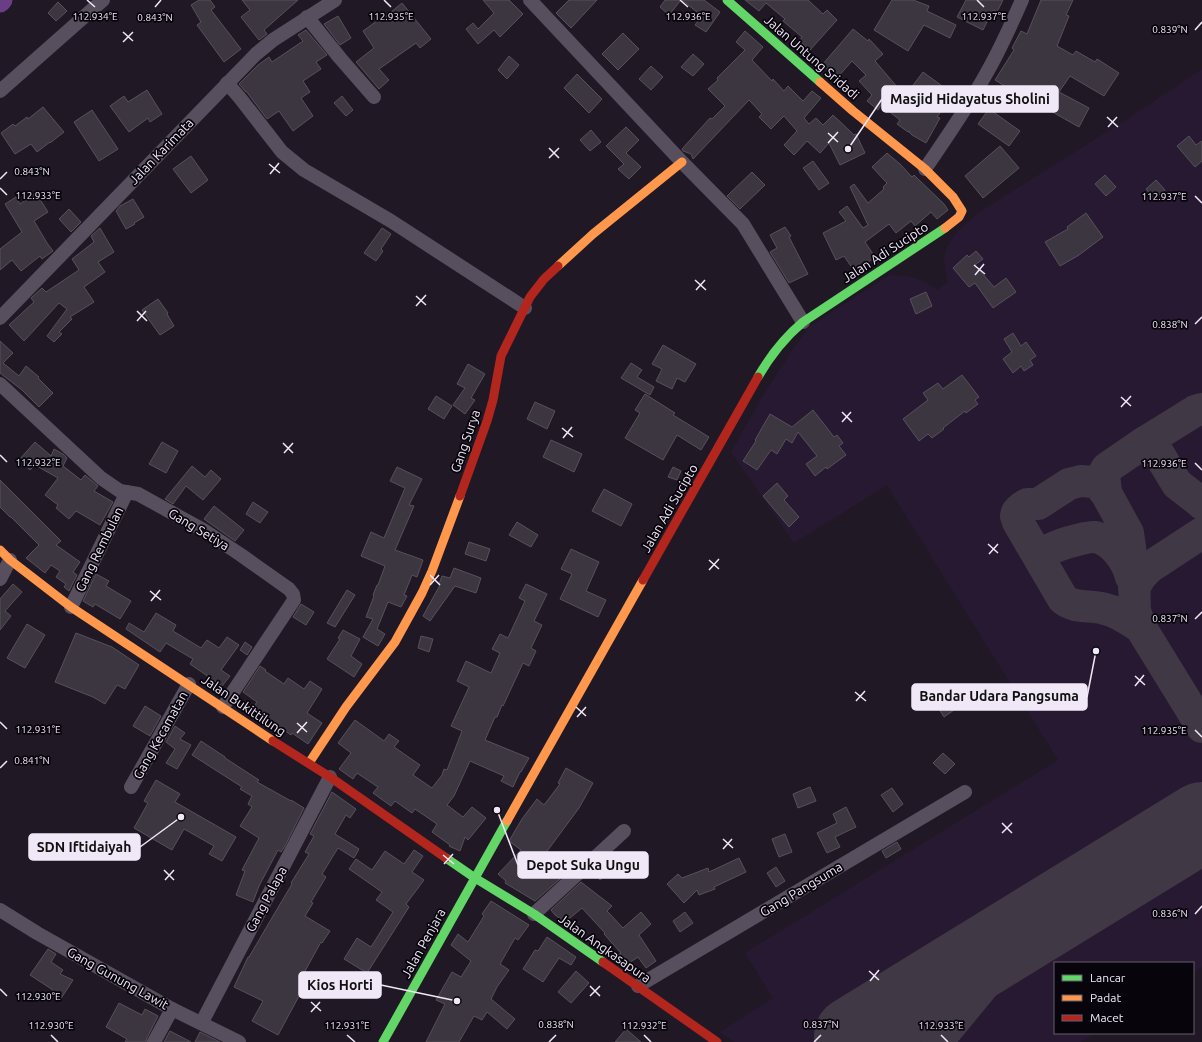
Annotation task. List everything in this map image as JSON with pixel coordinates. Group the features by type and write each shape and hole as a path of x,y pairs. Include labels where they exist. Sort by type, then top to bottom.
{"street":[{"path":"0,91 103,0"},
{"name":"Jalan Karimata","path":"0,318 256,54 273,40 335,0"},
{"path":"530,0 682,162 743,224 803,322"},
{"name":"Jalan Untung Sridadi","path":"727,0 854,111 925,169 953,197 962,211 960,217"},
{"path":"925,169 967,106 986,74 1003,42 1022,0"},
{"path":"307,17 374,97"},
{"path":"227,83 282,152 304,170 391,221 525,308"},
{"name":"Gang Surya","path":"309,763 346,707 395,642 422,593 432,571 487,421 493,400 501,356 530,297 544,279 592,234 682,162"},
{"name":"Jalan Adi Sucipto","path":"475,878 765,366 777,348 794,329 803,322 937,234 960,217"},
{"name":"Gang Setiya","path":"0,384 101,478 120,491 138,494 205,531 242,555 289,589 293,594 294,600 223,707"},
{"name":"Gang Rembulan","path":"71,607 127,492"},
{"path":"0,579 5,555"},
{"name":"Jalan Bukittilung","path":"5,555 71,607 249,725 330,776 475,878"},
{"name":"Gang Kecamatan","path":"131,787 189,684"},
{"name":"Gang Palapa","path":"202,1022 330,776"},
{"name":"Gang Pangsuma","path":"638,986 965,792"},
{"path":"534,914 624,831"},
{"name":"Jalan Angkasapura","path":"475,878 534,914 717,1042"},
{"name":"Jalan Penjara","path":"383,1042 445,929 475,878"},
{"name":"Gang Gunung Lawit","path":"0,910 37,933 172,1008 239,1042"},
{"path":"154,1042 172,1008"}],"shaded area":[{"path":"1202,69 1202,967 1194,971 1194,962 1054,962 1054,1034 1093,1034 1080,1042 734,1042 720,1032 773,998 745,953 1058,760 887,485 794,543 731,452 761,399 793,349 810,326 890,275 915,278 927,283 937,290 948,282 944,256 947,247 957,232 978,213 1126,120"}],"building":[{"path":"199,0 210,0 215,7 211,10 241,49 224,62 197,25 201,22 191,5"},
{"path":"242,0 298,0 264,30 267,34 259,40 241,17 250,10"},
{"path":"483,0 509,0 523,14 500,37 494,30 478,44 466,29 473,23 478,29 494,13"},
{"path":"569,0 597,0 571,28 556,13"},
{"path":"665,0 681,0 669,15 660,7"},
{"path":"682,0 704,0 720,12 706,32 695,25 702,16"},
{"path":"745,0 808,0 823,14 827,10 837,20 810,50 799,41 802,37 783,21 785,19 766,3 759,11"},
{"path":"892,0 913,0 929,6 927,11 956,25 950,38 924,25 908,51 874,30"},
{"path":"966,0 1003,0 997,12 993,10 983,30 957,17"},
{"path":"1041,0 1073,0 1066,15 1069,16 1057,46 1073,55 1076,51 1095,62 1097,59 1119,73 1104,96 1070,76 1059,92 1089,108 1079,127 1025,94 1023,97 995,80 1014,50 1012,48 1021,31 1027,34"},
{"path":"58,2 67,11 56,21 48,13"},
{"path":"402,3 431,39 420,48 416,43 379,69 389,80 379,89 356,62 374,48 363,31 384,16 385,17"},
{"path":"338,16 351,38 340,45 324,24"},
{"path":"853,29 868,41 869,39 883,54 875,61 898,88 900,86 908,92 923,72 953,94 937,117 940,118 926,143 912,135 909,132 910,131 908,132 897,124 900,120 881,105 878,110 867,101 872,95 859,81 866,75 852,61 837,78 822,65"},
{"path":"306,30 327,55 316,62 321,69 303,81 310,92 301,98 313,116 293,131 279,111 267,119 239,84 258,65 269,57 272,62 303,41 298,35"},
{"path":"745,31 763,47 752,60 772,81 773,79 784,91 788,86 803,101 812,91 821,98 804,118 809,124 816,118 823,125 833,115 854,135 856,134 865,153 840,165 829,143 820,153 807,141 794,155 784,145 797,131 784,116 771,129 759,117 762,114 749,100 693,159 691,154 683,151 682,149 710,118 712,119 725,106 708,89 745,50 736,42"},
{"path":"623,33 639,49 618,70 602,54"},
{"path":"693,54 704,64 693,76 681,67"},
{"path":"509,56 519,65 507,79 498,70"},
{"path":"651,66 663,77 651,90 639,79"},
{"path":"577,74 602,99 589,113 564,88"},
{"path":"147,90 162,114 150,122 148,118 129,132 110,106 124,96 128,102"},
{"path":"342,96 353,110 346,116 334,103"},
{"path":"43,107 64,132 37,152 31,144 15,154 1,133 13,124 15,126 27,117 28,119"},
{"path":"989,109 1020,131 1009,146 978,124"},
{"path":"92,110 118,149 99,161 74,122"},
{"path":"626,127 639,140 626,153 641,167 629,179 618,169 624,164 606,146"},
{"path":"591,130 601,142 590,151 580,140"},
{"path":"1189,136 1196,145 1202,141 1202,161 1195,167 1177,146"},
{"path":"1000,146 1019,168 983,198 965,176"},
{"path":"887,153 912,177 914,175 944,204 948,210 937,219 931,212 915,226 911,221 896,233 889,224 865,242 875,257 855,272 844,256 836,260 823,233 846,221 839,212 847,206 863,228 868,225 850,187 854,184 868,203 884,189 883,187 887,183 872,167"},
{"path":"191,156 208,180 191,193 173,169"},
{"path":"813,161 829,183 819,190 803,168"},
{"path":"752,172 765,185 740,209 727,196"},
{"path":"1105,175 1116,187 1106,196 1095,184"},
{"path":"1156,180 1165,190 1154,199 1146,189"},
{"path":"36,193 48,212 34,221 53,251 42,259 40,256 21,271 12,260 0,270 0,249 22,232 5,204 16,197 20,204"},
{"path":"133,199 144,217 126,229 116,211 120,206"},
{"path":"69,209 81,222 71,232 59,219"},
{"path":"1086,213 1103,237 1079,255 1060,266 1045,242 1068,229 1067,227"},
{"path":"785,227 791,236 789,237 808,274 789,283 770,252 777,248 770,235"},
{"path":"100,228 114,252 98,262 105,272 84,287 94,302 70,317 72,319 59,332 62,334 54,342 47,336 67,309 59,303 24,341 9,325 34,302 31,298 42,288 46,292 79,270 72,259 94,242 91,236"},
{"path":"382,228 391,234 381,249 383,251 376,261 364,253"},
{"path":"976,251 983,259 975,265 994,287 1006,278 1016,292 993,308 975,283 969,287 953,268 967,255 969,257"},
{"path":"926,292 932,306 916,314 910,299"},
{"path":"158,299 168,313 167,314 174,326 160,335 142,310"},
{"path":"1013,333 1021,346 1026,342 1036,356 1030,360 1033,365 1024,371 1021,366 1013,373 1003,359 1012,352 1004,339"},
{"path":"0,341 13,353 3,363 19,376 26,366 39,377 38,378 53,393 39,407 22,390 0,373"},
{"path":"663,345 696,364 685,382 677,378 672,389 656,381 662,369 652,364"},
{"path":"631,363 642,370 637,377 654,387 650,395 621,378"},
{"path":"468,364 485,374 471,398 475,400 465,414 453,405 465,388 457,384"},
{"path":"962,375 979,397 975,400 978,404 966,413 965,411 932,438 928,434 919,441 903,419 928,400 923,393 938,383 943,389"},
{"path":"645,394 675,413 673,415 709,437 701,450 677,435 663,460 625,438 640,413 635,410"},
{"path":"436,396 452,406 444,419 428,409"},
{"path":"535,402 555,411 547,429 527,419"},
{"path":"813,410 834,437 837,435 843,443 839,446 846,455 827,469 826,467 815,476 806,464 817,456 798,432 792,443 786,439 777,454 771,450 757,470 743,461 756,441 755,440 770,414 792,427"},
{"path":"551,440 582,454 574,472 543,457"},
{"path":"35,442 51,456 54,449 63,454 67,458 63,466 81,480 85,475 98,486 94,491 113,502 100,525 76,511 69,519 56,508 58,505 45,495 58,478 35,465 30,470 19,460"},
{"path":"162,442 178,451 166,473 149,464"},
{"path":"192,466 205,477 211,470 221,479 203,500 186,486 173,504 165,499"},
{"path":"397,467 422,479 409,505 414,506 395,550 423,560 417,577 412,575 404,595 407,596 401,607 388,602 377,629 385,634 378,646 363,637 373,619 366,617 385,566 361,556 371,532 384,538 405,488 390,481"},
{"path":"673,467 681,471 677,480 668,477"},
{"path":"0,480 61,541 56,545 80,562 73,572 77,575 69,591 64,587 66,584 56,577 60,571 51,565 45,573 26,558 39,545 0,507"},
{"path":"777,483 788,496 784,500 799,517 789,527 763,496"},
{"path":"604,489 632,504 621,526 592,511"},
{"path":"253,502 268,512 260,523 246,514"},
{"path":"214,506 244,530 235,541 204,519"},
{"path":"517,522 538,535 531,547 509,535"},
{"path":"469,542 490,549 486,561 465,554"},
{"path":"571,549 599,562 586,591 606,600 598,617 560,599 572,574 561,569"},
{"path":"454,568 481,578 476,593 455,586 430,621 423,616 440,585 442,576 450,578"},
{"path":"96,574 109,581 106,586 131,601 120,619 95,604 93,607 83,601"},
{"path":"13,584 22,592 5,611 11,616 0,630 0,599"},
{"path":"526,584 547,594 534,621 542,625 531,648 536,651 529,666 523,663 503,706 502,705 497,717 495,717 485,740 529,758 513,787 501,781 504,776 470,761 454,796 447,805 463,817 472,807 486,818 468,840 465,837 460,851 449,846 450,845 432,832 437,824 415,809 412,813 395,801 391,806 373,793 378,787 357,773 353,779 339,769 351,753 338,743 355,720 384,741 389,734 399,741 394,747 420,765 413,775 432,788 442,775 444,769 447,770 462,731 451,726 469,687 457,681 466,661 491,673 500,653 492,649 500,634 508,638 525,601 519,598"},
{"path":"347,590 355,595 335,627 327,623"},
{"path":"301,604 314,612 306,625 293,617"},
{"path":"156,613 176,625 173,631 201,648 207,640 219,648 227,637 239,645 221,670 230,676 222,686 190,664 193,659 166,643 160,652 126,629 129,623 144,632"},
{"path":"27,624 45,635 25,668 7,658"},
{"path":"343,630 360,639 351,656 362,664 354,677 327,659 340,639 338,638"},
{"path":"76,633 112,647 139,665 125,689 117,685 105,704 93,697 55,682"},
{"path":"421,636 433,639 429,652 418,648"},
{"path":"245,642 252,647 247,655 240,650"},
{"path":"260,666 284,684 288,678 304,689 310,681 322,689 307,713 322,723 308,744 292,733 291,735 262,714 261,715 252,709 257,702 243,692"},
{"path":"948,703 954,710 944,717 939,709"},
{"path":"145,706 161,716 150,736 133,726"},
{"path":"175,726 185,733 180,739 191,745 177,769 166,763 175,749 166,742"},
{"path":"201,741 259,780 257,782 304,808 285,846 281,852 278,850 259,886 253,902 236,895 245,871 242,870 259,838 240,826 252,807 248,804 252,796 240,789 242,787 192,755"},
{"path":"943,753 955,764 945,774 933,763"},
{"path":"566,768 593,783 579,808 545,854 568,872 535,901 505,883 506,881 498,874 521,850 509,841 522,819 537,799 544,805 560,784 558,783"},
{"path":"156,780 180,794 175,802 236,837 222,861 209,854 214,846 184,829 172,850 134,828 148,803 144,801"},
{"path":"810,787 816,801 798,808 793,794"},
{"path":"892,788 903,804 893,812 881,795"},
{"path":"332,792 356,809 350,818 346,815 335,834 359,849 354,858 338,848 322,874 326,877 311,902 313,903 305,916 330,931 322,943 321,942 299,982 305,985 278,1035 252,1021 263,1001 234,987 248,957 309,854 305,852 314,836 310,834"},
{"path":"846,807 856,827 835,837 840,847 827,853 817,833 837,823 833,814"},
{"path":"785,834 792,852 779,857 772,839"},
{"path":"897,842 901,849 886,858 882,851"},
{"path":"414,850 423,856 412,872 424,880 406,904 409,907 367,973 344,959 357,938 371,947 393,912 376,900 382,892 349,869 356,859 372,870 385,851 404,864"},
{"path":"739,858 746,872 714,887 715,889 699,895 697,890 684,903 667,884 678,874 682,878 708,868 709,872"},
{"path":"603,862 611,871 600,880 593,871"},
{"path":"776,867 785,881 776,887 767,873"},
{"path":"581,882 612,906 607,911 623,928 641,912 651,924 639,935 656,961 646,968 638,957 626,965 615,957 621,953 582,908 565,922 555,915 551,910"},
{"path":"491,901 529,925 518,940 515,938 500,964 509,970 497,987 491,999 515,1019 507,1029 487,1012 482,1020 474,1016 459,1042 426,1042 445,1004 436,1000 452,972 461,977 471,961 451,945 458,934 468,942 484,916 482,914"},
{"path":"685,912 693,923 680,932 673,921"},
{"path":"547,937 576,957 571,965 559,958 543,982 523,969 535,950 538,951"},
{"path":"48,949 56,954 51,962 63,970 60,974 73,980 60,1000 50,994 53,990 30,975"},
{"path":"576,971 589,983 571,1003 558,992"},
{"path":"119,1003 142,1015 145,1009 158,1016 146,1042 125,1042 127,1039 106,1027"},
{"path":"626,1029 641,1042 615,1042"},
{"path":"170,1031 191,1042 164,1042"},
{"path":"200,1032 220,1042 195,1042"}],"taxiway":[{"path":"1106,493 1104,473 1107,468 1145,442 1195,411 1202,409"},
{"path":"1145,442 1154,446 1177,484 1202,504"},
{"path":"1141,628 1110,610 1078,606 1063,599 1018,522 1016,516 1017,512 1027,504 1038,504 1069,484 1081,481 1093,482 1100,486 1106,493 1128,533 1134,574 1135,611 1141,628 1202,727"},
{"path":"1134,588 1141,576 1150,567 1202,533"},
{"path":"1043,565 1043,556 1053,548 1068,542 1095,537 1108,542 1118,552 1123,558 1131,577"},
{"path":"937,1042 1007,957 1051,915"},
{"path":"861,1032 868,1042"}],"runway":[{"path":"854,1036 1202,822"}],"traffic: fast":[{"path":"727,0 820,82"},
{"path":"758,377 778,348 803,322 945,228"},
{"path":"383,1042 507,821"},
{"path":"446,858 475,878 534,914 603,962"}],"traffic: slow":[{"path":"820,82 853,111 925,169 953,197 962,211 959,217 945,228"},
{"path":"558,266 593,234 682,162"},
{"path":"309,763 346,707 395,642 422,593 432,571 460,496"},
{"path":"0,550 10,560 71,607 273,741"},
{"path":"507,821 643,580"}],"traffic: jam":[{"path":"460,496 487,421 493,400 501,356 530,297 544,279 558,266"},
{"path":"643,580 758,377"},
{"path":"273,741 330,777 446,858"},
{"path":"603,962 717,1042"}],"place":[{"name":"Masjid Hidayatus Sholini","path":"848,149"},
{"name":"Bandar Udara Pangsuma","path":"1096,651"},
{"name":"Depot Suka Ungu","path":"497,810"},
{"name":"SDN Iftidaiyah","path":"181,817"},
{"name":"Kios Horti","path":"457,1001"}]}
